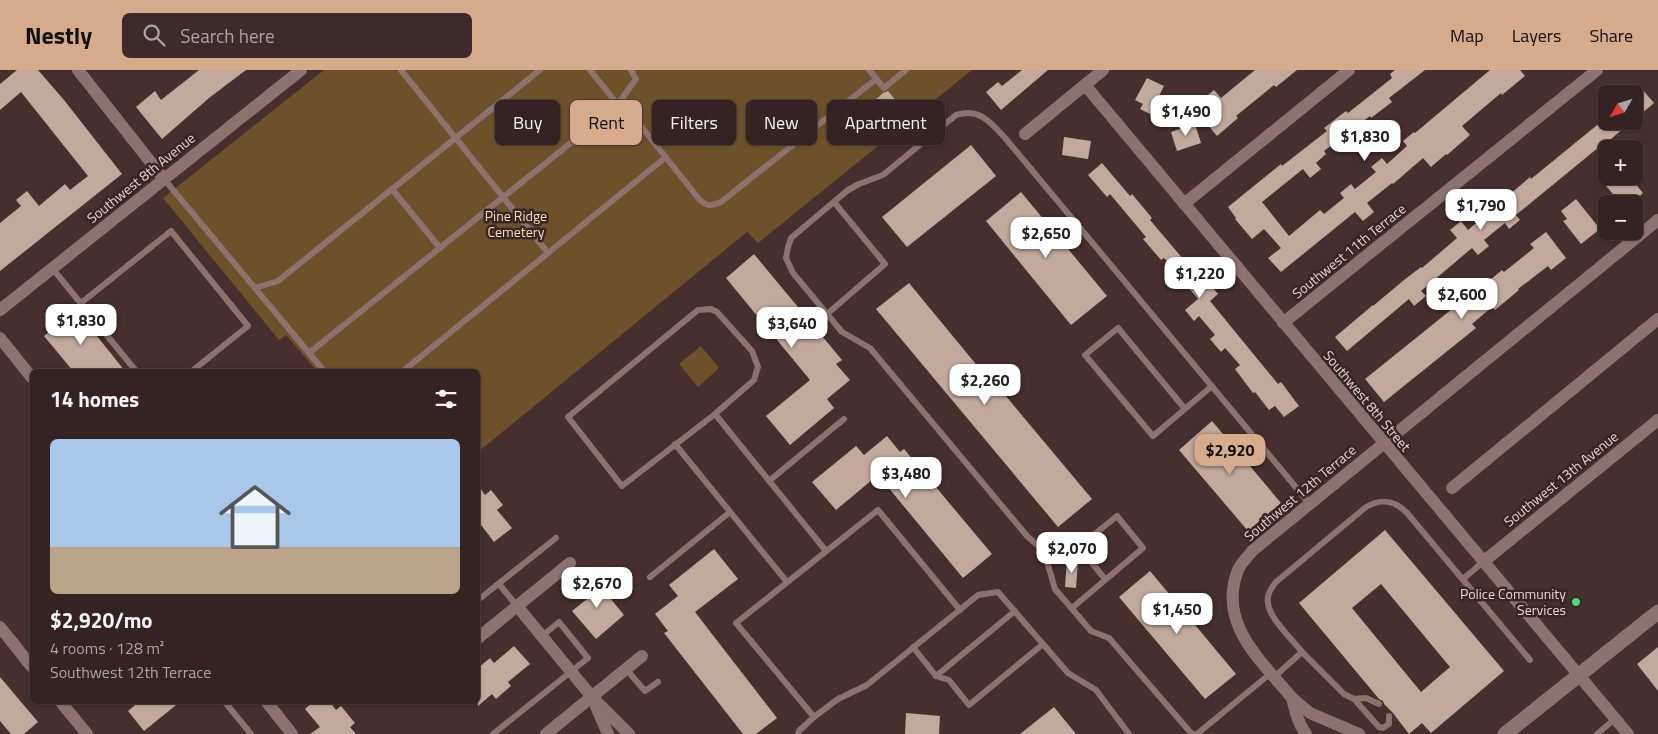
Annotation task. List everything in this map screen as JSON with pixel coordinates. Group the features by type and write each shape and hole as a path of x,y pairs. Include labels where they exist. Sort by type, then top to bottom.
{"street":[{"path":"78,70 164,179"},
{"name":"Southwest 8th Avenue","path":"0,310 301,70"},
{"path":"1026,134 1104,70"},
{"path":"1184,204 1350,70"},
{"name":"Southwest 11th Terrace","path":"1284,323 1597,70"},
{"name":"Southwest 8th Street","path":"1085,85 1628,734"},
{"name":"Southwest 12th Terrace","path":"1359,734 1310,713 1292,698 1253,652 1237,626 1233,611 1233,591 1239,569 1252,551 1309,503 1658,220"},
{"path":"1452,488 1658,319"},
{"path":"0,338 30,376"},
{"name":"Southwest 13th Avenue","path":"1483,562 1658,420"},
{"path":"480,636 570,563"},
{"path":"517,606 592,697 629,734"},
{"path":"1505,734 1658,612"},
{"path":"0,627 30,664"},
{"path":"549,733 642,656"},
{"path":"592,697 608,734"},
{"name":"Southwest 12th Terrace","path":"1292,698 1301,727 1306,734"},
{"path":"62,704 87,734"},
{"path":"268,704 292,734"}],"lane":[{"path":"412,70 403,73 548,253"},
{"path":"256,288 278,281 540,70"},
{"path":"590,70 616,100"},
{"path":"621,100 636,79 631,70"},
{"path":"869,70 884,88 906,70"},
{"path":"642,129 705,204 712,206 721,202 876,79"},
{"path":"1302,652 1196,734 1191,733 1115,644 1109,638 1092,631 1055,589 1044,551 1027,536 870,348 842,332 793,273 786,258 791,238 848,190 884,175 956,115 966,112 978,114 989,121 1006,139 1309,503"},
{"path":"309,353 570,143"},
{"path":"404,369 666,157"},
{"path":"164,179 322,369"},
{"path":"392,189 440,248"},
{"path":"827,314 885,264 834,202"},
{"path":"81,303 170,231 248,326 194,369"},
{"path":"52,268 134,369"},
{"path":"711,309 717,312 752,351 758,367 754,380 715,414 622,486 568,418 698,310 711,309"},
{"path":"1185,409 1118,328 1085,355 1153,436 1185,409 1212,386"},
{"path":"715,414 826,551"},
{"path":"769,481 844,419"},
{"path":"675,444 788,582"},
{"path":"1389,716 1390,721 1386,727 1379,727 1354,699 1344,694 1302,652 1272,614 1268,604 1268,595 1276,582 1366,507 1375,502 1393,502 1401,506 1530,660"},
{"path":"814,716 736,623 878,510 960,610"},
{"path":"650,577 730,512"},
{"path":"1072,608 1143,548 1117,516 1079,547 1105,579"},
{"path":"480,598 556,538"},
{"path":"1463,579 1483,562"},
{"path":"499,584 517,606"},
{"path":"798,734 814,716 838,699 867,685 978,595 998,592 1068,673 1096,690 1129,734"},
{"path":"936,676 1015,611"},
{"path":"493,734 588,658 559,622 542,636"},
{"path":"913,648 936,676 948,680 969,705 1043,644"},
{"path":"626,669 645,691 658,682"},
{"path":"1354,699 1366,698 1379,704"},
{"path":"226,704 251,734"},
{"path":"1597,734 1615,719"}],"green space":[{"name":"Pine Ridge Cemetery","path":"324,70 972,70 935,100 827,100 827,145 879,145 758,243 747,232 480,450 480,369 315,369 286,335 279,340 163,198"},
{"path":"701,346 719,368 698,387 679,364"}],"building":[{"path":"17,70 38,70 122,174 0,271 0,223 21,206 16,200 27,191 39,206 65,184 70,190 88,176 21,92 0,110 0,84"},
{"path":"199,70 246,70 209,98 162,139 136,107 155,91 161,100"},
{"path":"1022,70 1048,70 1001,110 986,92 998,82 1002,86"},
{"path":"1255,70 1297,70 1276,87 1274,85 1236,116 1238,118 1217,136 1193,107 1214,90 1221,98"},
{"path":"1395,70 1425,70 1389,98 1392,102 1371,118 1370,116 1324,151 1326,154 1316,163 1321,169 1310,178 1303,169 1262,202 1289,236 1320,210 1324,214 1344,198 1340,193 1351,184 1355,189 1376,172 1371,167 1382,158 1387,164 1407,146 1403,141 1490,70 1520,70 1525,76 1502,95 1501,93 1462,126 1470,135 1447,155 1431,167 1423,158 1367,203 1374,212 1363,221 1355,212 1281,272 1268,258 1281,248 1264,229 1252,239 1235,219 1228,207 1281,164 1282,166 1327,131 1324,128 1346,111 1348,113 1392,78 1390,74"},
{"path":"1147,78 1164,86 1150,114 1140,109 1143,104 1135,100"},
{"path":"1643,90 1654,103 1643,112"},
{"path":"888,91 895,100 875,100"},
{"path":"1195,124 1201,143 1177,151 1171,132"},
{"path":"1598,124 1598,130 1622,130 1612,140 1598,140 1598,148 1516,215 1520,220 1509,229 1505,223 1484,240 1489,246 1478,255 1472,248 1421,291 1426,296 1414,306 1409,299 1347,351 1335,337 1457,238 1450,230 1461,221 1468,230 1530,177 1531,179"},
{"path":"1064,137 1091,141 1088,159 1062,155"},
{"path":"971,145 996,176 907,247 882,217"},
{"path":"1102,163 1130,196 1132,194 1152,218 1150,220 1184,260 1188,257 1218,294 1210,301 1278,384 1281,382 1299,406 1284,417 1275,406 1269,410 1235,369 1240,365 1225,348 1221,352 1210,339 1215,335 1199,316 1194,321 1185,310 1198,299 1164,258 1161,260 1143,239 1146,237 1110,194 1107,197 1088,175"},
{"path":"1605,185 1636,185 1643,193 1641,195 1614,195"},
{"path":"1021,192 1107,296 1071,325 986,221"},
{"path":"1576,199 1598,226 1598,231 1581,244 1563,221 1567,219 1561,211"},
{"path":"1546,232 1566,258 1551,270 1548,266 1495,310 1492,307 1472,324 1476,328 1384,402 1365,379 1457,305 1458,307 1502,270 1504,272 1534,248 1530,244"},
{"path":"754,254 842,360 836,364 850,380 827,399 834,408 790,445 766,416 810,380 726,278"},
{"path":"909,283 1003,397 1005,395 1092,499 1058,527 876,309"},
{"path":"76,310 123,369 71,369 44,336"},
{"path":"1212,421 1281,503 1248,531 1179,450"},
{"path":"887,436 900,452 904,449 992,554 963,578 878,475 836,510 812,482 856,446 864,455"},
{"path":"480,488 485,495 491,490 503,505 497,510 512,528 494,542 480,524"},
{"path":"1385,530 1504,671 1431,733 1422,723 1409,734 1299,603","holes":["1381,584 1450,667 1421,692 1352,608"]},
{"path":"714,549 738,579 695,612 777,718 756,734 743,734 664,633 668,631 655,614 678,596 669,585"},
{"path":"1067,560 1078,561 1076,588 1065,587"},
{"path":"1150,571 1236,674 1205,699 1119,597"},
{"path":"592,576 624,615 596,639 572,611 587,599 578,588"},
{"path":"514,646 530,664 508,682 511,686 496,699 492,694 478,706 480,704 480,666 490,658 494,663"},
{"path":"1658,647 1658,691 1637,664"},
{"path":"0,677 38,722 24,734 11,734 0,721"},
{"path":"136,704 177,704 144,731 128,711"},
{"path":"311,704 331,704 336,710 341,706 355,723 350,727 356,734 310,734 320,727 305,709"},
{"path":"1054,707 1076,734 1020,734"},
{"path":"906,713 940,716 939,734 905,734"}],"place":[{"name":"Police Community Services","path":"1576,602"}]}
